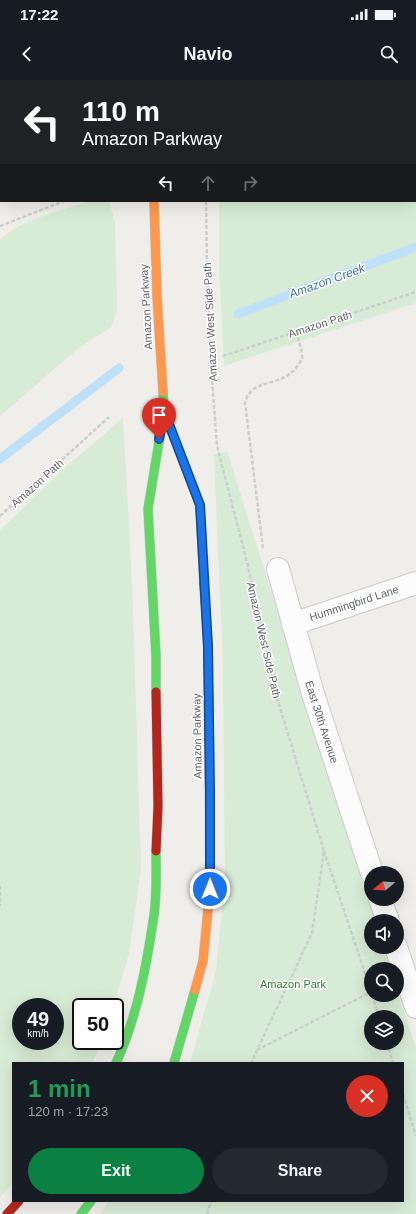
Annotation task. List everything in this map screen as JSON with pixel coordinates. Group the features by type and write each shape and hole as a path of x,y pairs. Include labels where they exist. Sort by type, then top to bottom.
{"main road":[{"name":"Amazon Parkway","path":"116,1062 122,1050 140,992 154,914 158,806 156,656 148,509 164,411 157,296 154,202"},
{"name":"Amazon Parkway","path":"164,411 200,505 208,647 210,889 203,961 174,1062"},
{"path":"6,1214 18,1202"},
{"path":"81,1214 90,1202"}],"street":[{"name":"East 30th Avenue","path":"278,569 312,694 370,866"},
{"name":"Hummingbird Lane","path":"293,624 416,583"},
{"path":"399,954 415,998"}],"path":[{"path":"0,226 61,202"},
{"name":"Amazon West Side Path","path":"206,202 211,371 217,446 248,566 277,698 324,851 312,933 251,1062"},
{"name":"Amazon Path","path":"223,356 416,292"},
{"path":"263,553 245,403 249,394 258,387 290,375 296,368 302,359 301,348 296,332"},
{"name":"Amazon Path","path":"0,516 109,417"},
{"path":"248,566 253,561"},
{"path":"324,851 364,970"},
{"path":"0,886 0,906"},
{"path":"257,1050 364,995"},
{"path":"389,1050 393,1062"},
{"path":"404,1097 416,1136"},
{"path":"207,1214 211,1202"}],"green space":[{"path":"87,202 109,202 115,222 117,309 111,327 76,350 0,416 0,240 18,227 55,212"},
{"path":"219,202 416,202 416,303 224,366 219,266"},
{"path":"123,418 132,583 141,868 129,953 116,998 72,998 72,1050 98,1050 92,1062 12,1062 12,1184 0,1197 0,530 67,466"},
{"name":"Amazon Park","path":"227,451 364,886 364,906 370,906 373,914 364,914 364,954 385,954 388,962 364,962 364,1002 401,1002 404,1010 364,1010 364,1050 404,1050 404,1011 416,1048 416,1214 100,1214 108,1202 404,1202 404,1062 190,1062 216,971 225,878 223,666 214,455"}],"waterway":[{"name":"Amazon Creek","path":"238,314 416,247"},
{"name":"Amazon Creek","path":"0,459 119,368"}],"traffic: fast":[{"path":"156,692 156,656 148,509 164,411 163,392"},
{"path":"116,1062 130,1028 148,952 156,899 156,851"},
{"path":"174,1062 195,990"},
{"path":"81,1214 90,1202"}],"traffic: slow":[{"path":"154,202 157,296 163,392"},
{"path":"164,412 200,505 204,583"},
{"path":"195,990 203,961 210,889 209,741"}],"traffic: jam":[{"path":"204,583 208,647 209,741"},
{"path":"156,692 158,806 156,851"},
{"path":"7,1214 18,1202"}],"route":[{"path":"159,439 164,411 200,505 208,647 210,889"}]}
